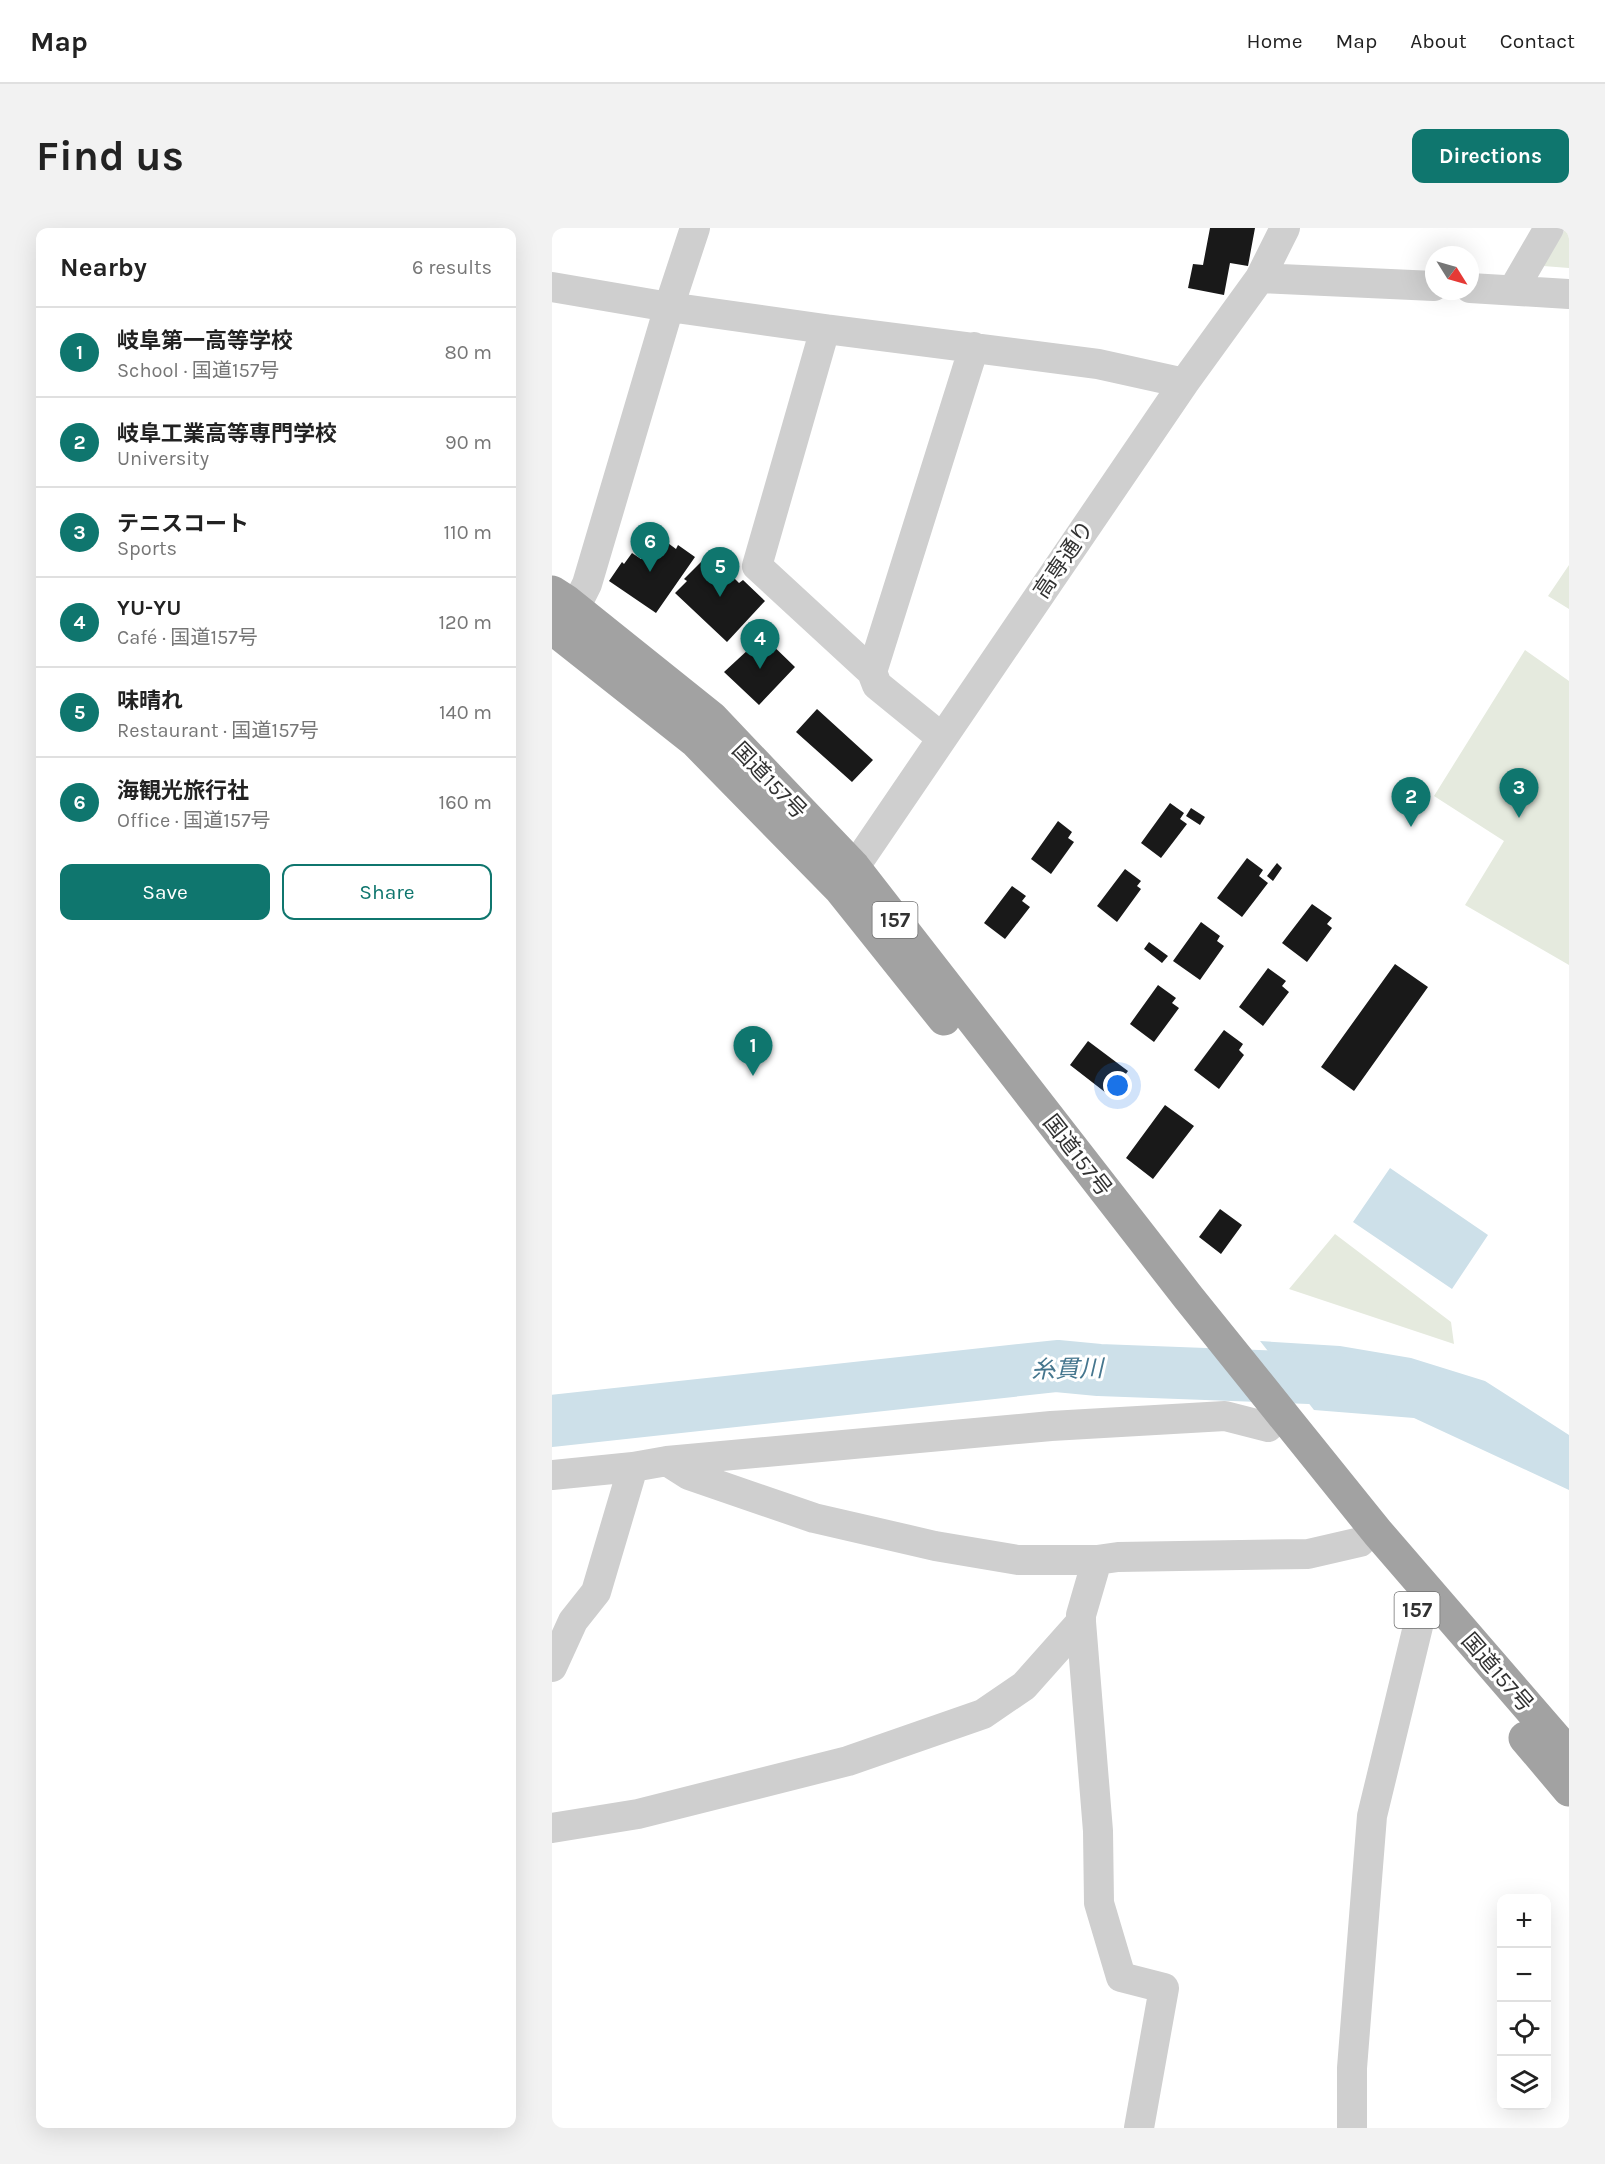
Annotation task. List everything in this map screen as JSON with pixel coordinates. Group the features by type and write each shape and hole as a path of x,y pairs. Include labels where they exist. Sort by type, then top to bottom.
{"highway":[{"name":"国道157号","path":"560,609 695,741 847,878 1278,1424 1378,1533 1569,1754"},
{"name":"国道157号","path":"1278,1424 1360,1542 1569,1790"}],"street":[{"path":"560,609 587,584 694,228"},
{"name":"高専通り","path":"847,878 1184,383 1260,278 1285,228"},
{"path":"1513,290 1549,228"},
{"path":"1260,278 1425,286"},
{"path":"552,287 825,330 1098,364 1184,383"},
{"path":"1479,288 1569,294"},
{"path":"825,330 757,566 872,672 877,685 942,738"},
{"path":"872,672 974,347"},
{"path":"552,1475 633,1467 667,1461 1051,1426 1225,1416 1278,1424"},
{"path":"667,1461 688,1475 814,1518 935,1546 1018,1560 1308,1554 1360,1542"},
{"path":"552,1667 562,1619 596,1592 633,1467"},
{"path":"1097,1560 1081,1622 1098,1831 1100,1903 1121,1977 1164,1988 1139,2128"},
{"path":"1352,2128 1352,2068 1372,1816 1420,1614"},
{"path":"552,1828 638,1814 848,1761 982,1714 1024,1686 1081,1622"}],"shaded area":[{"path":"1566,228 1569,228 1569,268 1543,266"},
{"path":"1569,565 1569,609 1548,596"},
{"path":"1525,650 1569,681 1569,965 1465,905 1504,841 1434,796"},
{"path":"1390,1168 1488,1235 1452,1289 1353,1222"},
{"path":"1335,1234 1451,1322 1454,1344 1289,1289"},
{"path":"1260,1341 1340,1346 1411,1358 1485,1381 1569,1435 1569,1490 1414,1418 1314,1410"}],"building":[{"path":"1210,228 1255,228 1248,266 1230,263 1224,295 1188,288 1193,264 1203,265"},
{"path":"657,535 676,549 678,545 695,557 656,613 609,581 622,562 624,564 632,553 641,559"},
{"path":"706,557 720,570 723,567 739,583 743,580 765,601 727,642 675,593 687,581 684,579"},
{"path":"763,636 795,667 759,705 724,672"},
{"path":"817,709 873,760 852,782 796,732"},
{"path":"1170,803 1184,813 1180,819 1187,824 1161,858 1141,843"},
{"path":"1191,808 1205,817 1200,825 1186,816"},
{"path":"1058,821 1072,832 1068,838 1074,842 1051,874 1031,859"},
{"path":"1247,858 1263,870 1259,876 1268,883 1242,917 1217,898"},
{"path":"1277,863 1282,868 1273,881 1267,876"},
{"path":"1125,869 1141,881 1137,886 1141,889 1117,922 1097,906"},
{"path":"1012,886 1026,896 1022,901 1030,907 1005,939 984,923"},
{"path":"1312,904 1332,918 1327,924 1332,928 1307,962 1282,943"},
{"path":"1201,922 1220,936 1217,941 1224,946 1200,980 1173,961"},
{"path":"1149,942 1168,956 1162,963 1144,949"},
{"path":"1395,964 1428,987 1354,1091 1321,1067"},
{"path":"1268,968 1286,981 1282,986 1289,992 1263,1026 1239,1007"},
{"path":"1158,985 1176,998 1172,1003 1179,1008 1154,1042 1130,1024"},
{"path":"1224,1030 1243,1044 1239,1050 1244,1055 1219,1089 1194,1070"},
{"path":"1088,1041 1128,1071 1110,1096 1070,1065"},
{"path":"1165,1105 1194,1126 1153,1179 1126,1158"},
{"path":"1220,1209 1242,1225 1221,1254 1199,1237"}],"waterway":[{"name":"糸貫川","path":"552,1421 1057,1366 1099,1370 1361,1380"}],"place":[{"name":"海観光旅行社","path":"650,572"},
{"name":"味晴れ","path":"720,597"},
{"name":"YU-YU","path":"760,669"},
{"name":"テニスコート","path":"1519,818"},
{"name":"岐阜工業高等専門学校","path":"1411,827"},
{"name":"岐阜第一高等学校","path":"753,1076"}]}
